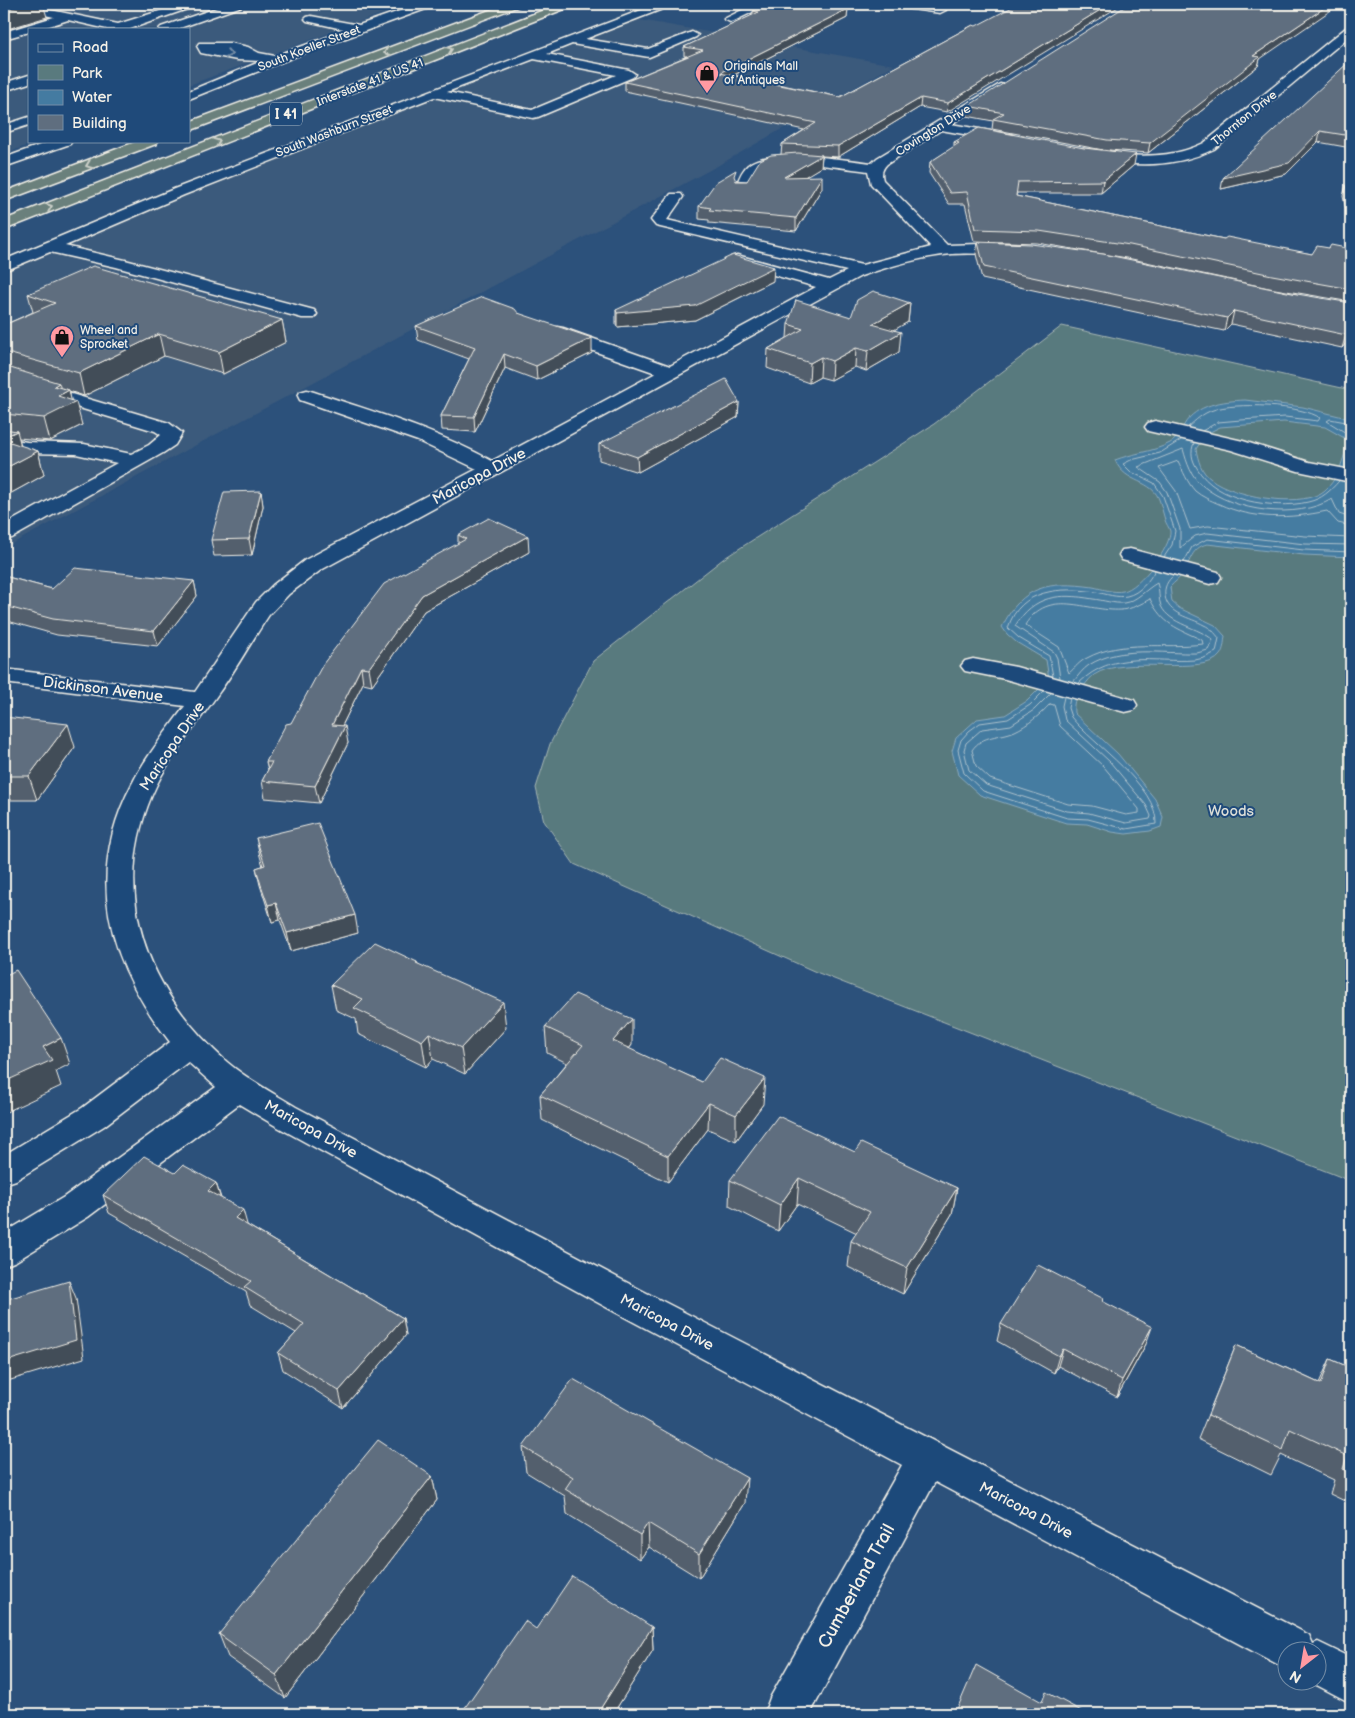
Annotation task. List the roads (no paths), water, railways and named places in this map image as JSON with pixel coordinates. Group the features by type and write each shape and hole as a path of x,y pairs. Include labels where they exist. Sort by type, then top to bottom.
{"highway":[{"name":"I 41","path":"190,127 514,4"},
{"name":"Interstate 41 & US 41","path":"4,225 568,4"},
{"path":"4,197 148,142"}],"street":[{"path":"8,4 122,28 193,4"},
{"path":"168,28 238,4"},
{"name":"South Koeller Street","path":"190,95 276,60 430,4"},
{"name":"South Washburn Street","path":"4,266 179,192 666,4"},
{"path":"730,19 763,4"},
{"path":"898,4 940,10"},
{"path":"30,28 69,16"},
{"path":"311,20 361,28"},
{"path":"4,36 28,29"},
{"name":"Thornton Drive","path":"1090,153 1146,159 1186,156 1200,152 1351,29"},
{"path":"570,40 649,53 692,35"},
{"path":"190,43 203,46 219,45 250,51 255,56 276,60"},
{"path":"433,93 533,114 629,74 534,54"},
{"path":"4,87 28,79"},
{"path":"193,80 216,84"},
{"name":"Covington Drive","path":"875,168 882,161 1007,83"},
{"path":"4,130 28,121"},
{"path":"940,126 1025,141"},
{"path":"4,164 62,142"},
{"path":"742,189 752,169 762,164 797,160 875,168 876,181 942,249"},
{"path":"676,197 659,220 661,223 863,270"},
{"path":"49,247 110,261 308,314"},
{"name":"Maricopa Drive","path":"1036,250 991,247 942,249 882,262 863,270 313,565 286,585 264,607 152,771 139,796 129,822 122,849 120,905 126,934 135,962 153,998 167,1018 189,1045 217,1071 284,1116 628,1301 1278,1642"},
{"path":"718,256 791,274 830,286"},
{"path":"542,327 671,372"},
{"path":"4,379 162,426 172,433 168,440 133,461 4,533"},
{"path":"307,396 410,431 465,453 492,469"},
{"path":"1154,427 1217,440 1304,467 1351,476"},
{"path":"4,444 41,449 67,448 94,451 133,461"},
{"path":"1130,555 1210,577"},
{"path":"973,666 1008,672 1125,705"},
{"name":"Dickinson Avenue","path":"4,676 82,687 202,700"},
{"path":"4,1171 93,1118 189,1045"},
{"path":"4,1251 76,1207 239,1087"},
{"name":"Cumberland Trail","path":"786,1714 927,1458"},
{"path":"1328,1668 1351,1681"}],"water":[{"path":"1237,400 1303,407 1351,419 1351,491 1345,503 1351,507 1351,557 1304,555 1207,544 1202,546 1194,552 1182,575 1170,587 1172,602 1179,608 1215,625 1225,636 1220,655 1212,661 1198,664 1124,666 1107,669 1093,676 1079,692 1074,705 1074,713 1118,754 1155,799 1163,817 1161,827 1150,831 1126,834 1112,832 1087,824 1066,823 980,795 958,775 952,751 956,738 977,719 1005,715 1027,701 1049,679 1046,660 1016,642 1002,627 1010,613 1028,594 1051,586 1078,585 1123,591 1137,583 1160,556 1166,546 1170,531 1156,494 1145,485 1125,474 1115,460 1170,443 1177,437 1189,418 1196,412 1211,405","holes":["1284,422 1325,427 1348,440 1342,462 1332,483 1321,493 1296,500 1281,500 1249,495 1221,485 1211,479 1202,469 1196,449 1206,434 1220,427"]}],"place":[{"name":"Originals Mall of Antiques","path":"707,94"},
{"name":"Wheel and Sprocket","path":"62,358"}],"park label":[{"name":"Woods","path":"1231,811"}]}
